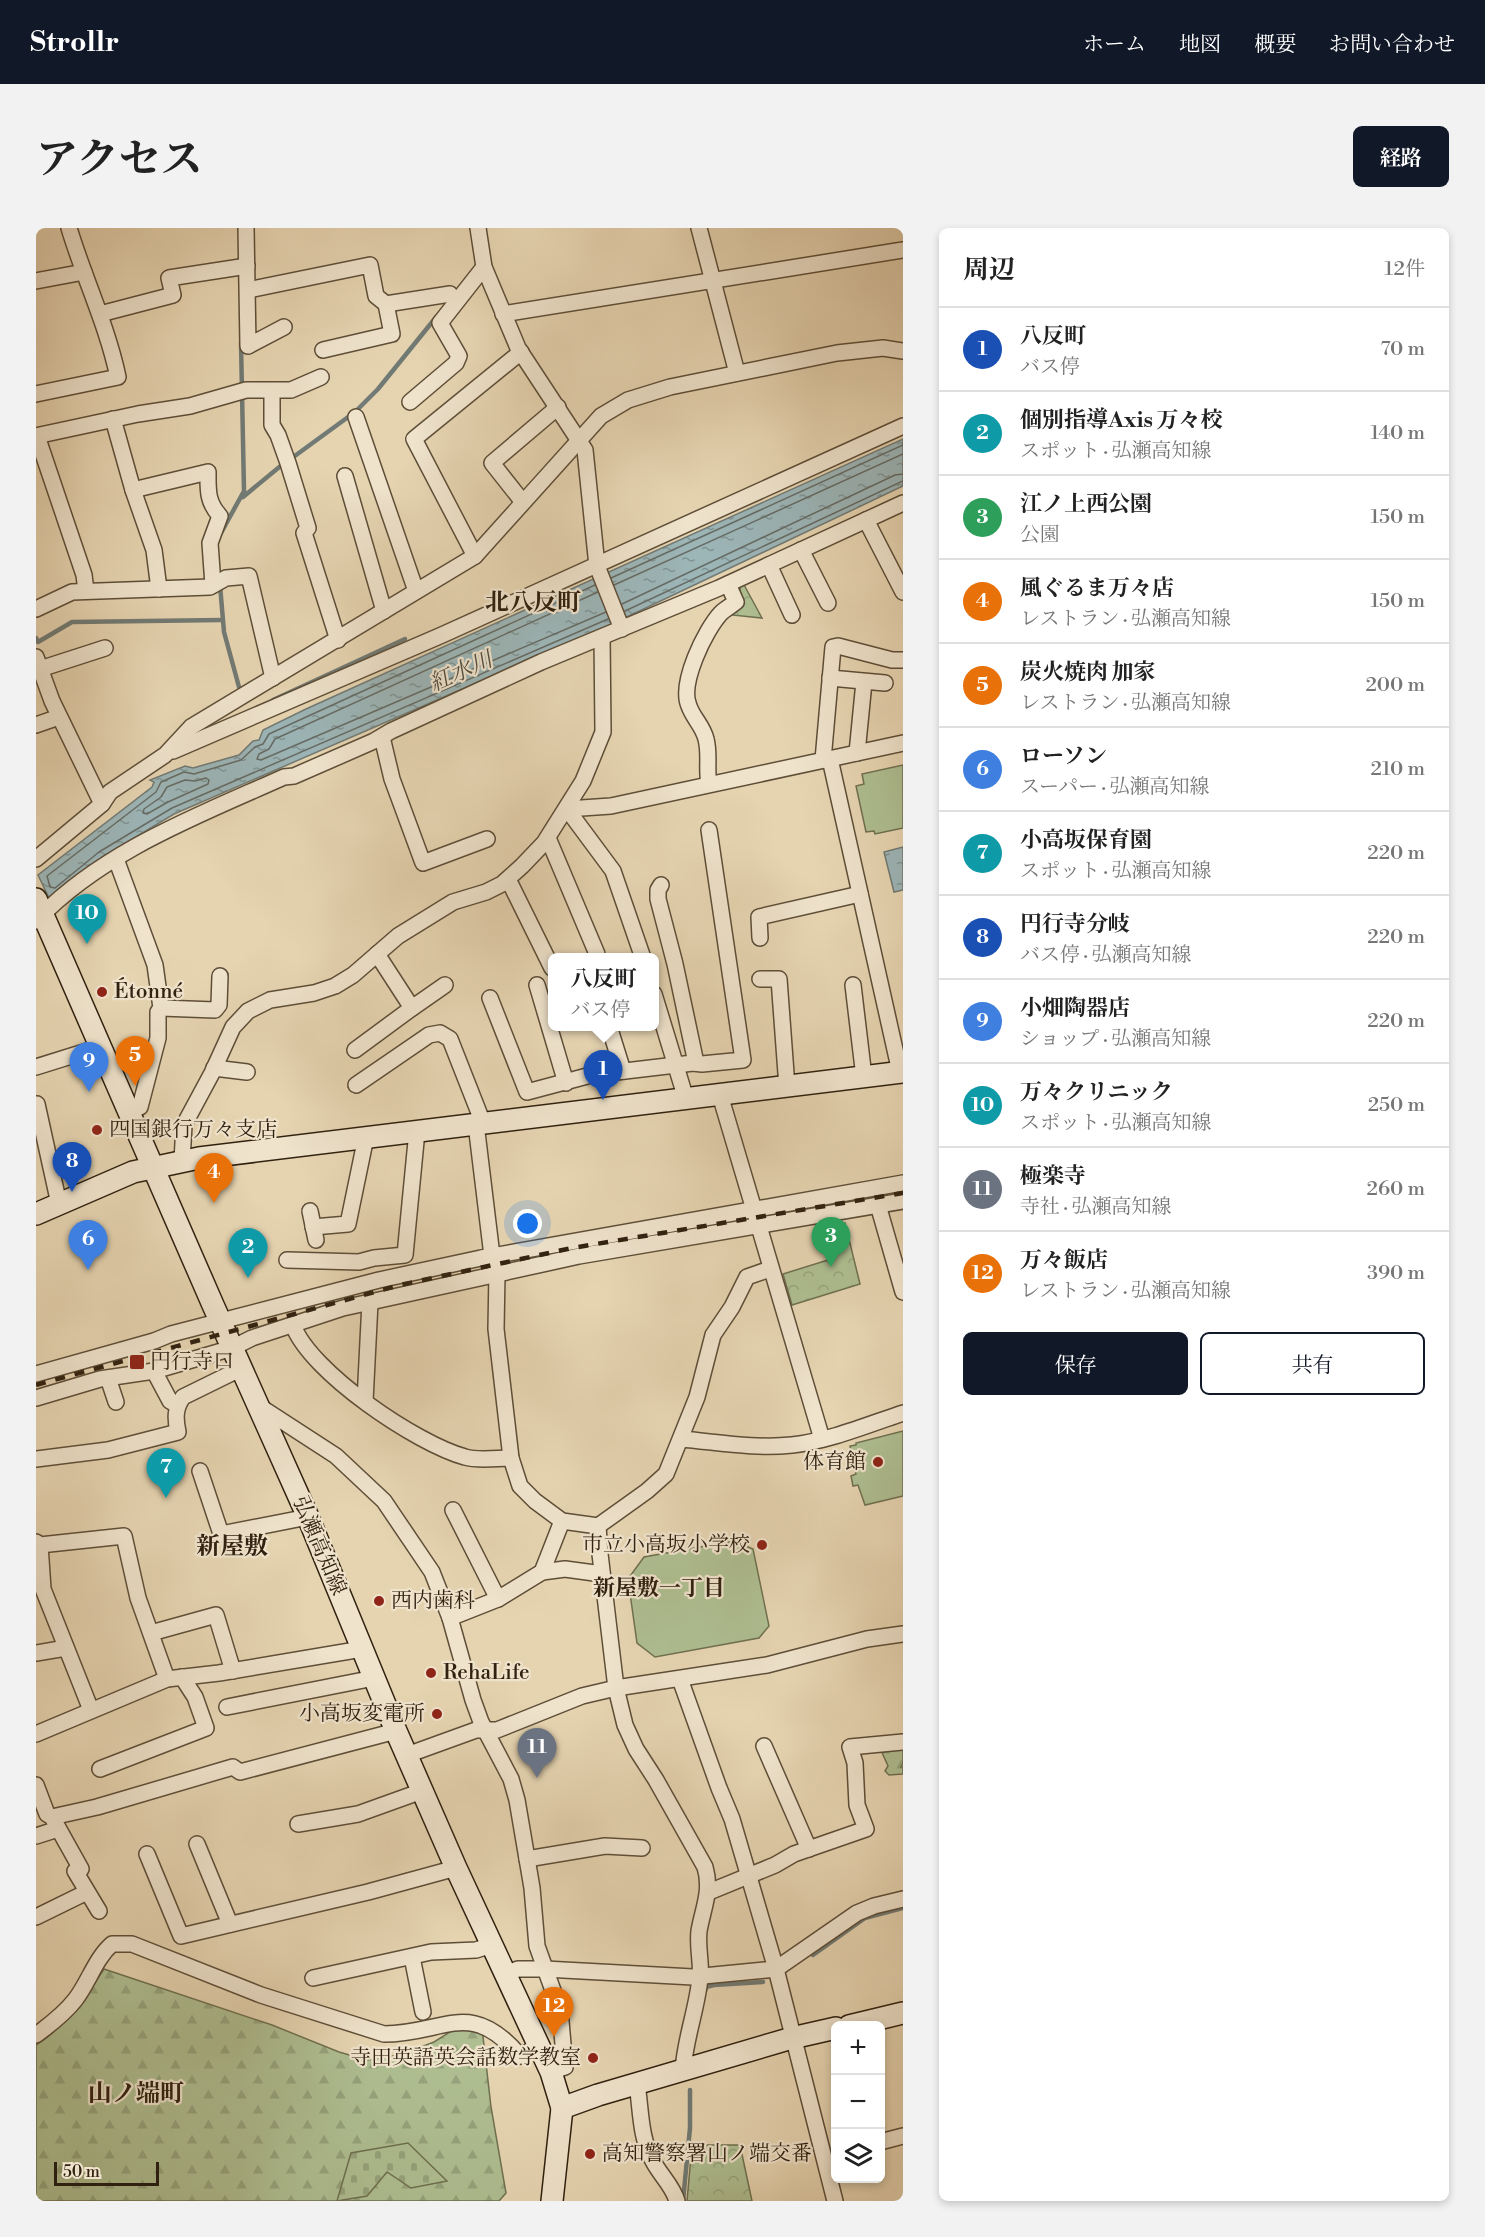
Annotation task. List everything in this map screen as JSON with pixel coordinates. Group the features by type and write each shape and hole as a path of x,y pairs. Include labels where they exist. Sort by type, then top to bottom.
{"main road":[{"name":"弘瀬高知線","path":"39,911 308,1517 422,1791 551,2072 562,2108 552,2201"},
{"path":"36,1214 133,1172 182,1161 902,1072"},
{"path":"867,2021 903,2013"},
{"path":"562,2108 792,2038 831,2029"}],"street":[{"path":"36,394 118,377 112,347 69,228"},
{"path":"246,228 248,346 284,327"},
{"path":"478,228 484,267 521,352 582,445 598,569 620,626"},
{"path":"699,228 737,373"},
{"path":"503,314 903,250"},
{"path":"248,290 370,265 376,296 386,304 392,334 323,350"},
{"path":"100,314 173,295 169,278 247,266"},
{"path":"410,402 456,363 465,352 440,323 484,267"},
{"path":"36,281 84,272"},
{"path":"386,304 450,294"},
{"path":"36,859 102,804 110,792 165,754 191,727 475,556 522,501 582,445 601,416 628,400 670,387 837,353 883,348 903,351"},
{"path":"475,556 414,439 521,352"},
{"path":"86,591 84,575 36,436 113,419 190,406 241,392 291,390 321,377"},
{"path":"272,391 272,425 288,463 308,528 304,533 338,640"},
{"path":"522,501 492,463 558,407"},
{"path":"356,417 416,591"},
{"path":"113,419 133,490 154,550 159,589"},
{"path":"165,754 598,569 903,426"},
{"path":"133,490 208,472 208,496 212,507 220,516 210,543 217,583"},
{"path":"345,476 384,611"},
{"path":"39,911 116,859 160,833 284,777 294,776 382,737 541,662 602,637 620,626 728,584 903,503"},
{"path":"866,520 903,592"},
{"path":"801,550 828,603"},
{"path":"769,565 792,615"},
{"path":"36,609 57,597 72,592 159,589 217,583 249,576 273,678"},
{"path":"709,784 706,772 707,740 688,705 687,690 689,678 707,633 722,613 736,602 728,584"},
{"path":"182,1161 184,1125 233,1027 252,1007 270,1000 314,993 335,986 352,975 398,936 453,902 486,892 507,880 548,838 583,781 603,732 602,637"},
{"path":"902,1072 897,1032 827,759 833,647 837,646 892,660 903,660"},
{"path":"102,804 59,717 37,662 105,648"},
{"path":"830,678 885,683"},
{"path":"857,753 864,682"},
{"path":"36,725 59,717"},
{"path":"382,737 392,779 423,863 488,839"},
{"path":"567,809 611,806 903,743"},
{"path":"567,809 614,871 642,953"},
{"path":"490,998 527,1092 591,1075 743,1059 709,830"},
{"path":"548,838 597,953"},
{"path":"116,859 155,965 160,1008 158,1038 140,1107 129,1113"},
{"path":"507,880 548,960"},
{"path":"661,885 658,890 658,899 675,964 696,1063"},
{"path":"760,938 759,917 860,894"},
{"path":"377,954 412,1008"},
{"path":"160,1008 215,1010 219,1005 220,976"},
{"path":"760,979 779,979 787,1087"},
{"path":"356,1050 445,985"},
{"path":"537,985 548,1022"},
{"path":"853,985 864,1077"},
{"path":"659,1010 686,1099"},
{"path":"551,1031 566,1083"},
{"path":"611,1031 623,1071"},
{"path":"356,1085 429,1035 440,1033 450,1038 479,1124 492,1256 497,1273 496,1329 511,1458 516,1476 526,1494 562,1521 598,1526 647,1491 666,1474 697,1397 713,1335 732,1307 747,1276 770,1269"},
{"path":"36,1067 100,1047"},
{"path":"214,1068 248,1072"},
{"path":"720,1095 822,1439"},
{"path":"37,1104 59,1204"},
{"path":"287,1260 359,1262 405,1255 417,1131"},
{"path":"313,1226 348,1224 366,1137"},
{"path":"36,1374 154,1341 171,1334 379,1280 492,1256 903,1183"},
{"path":"36,1398 80,1384 154,1371 232,1348 252,1338 343,1308 369,1302 579,1256 903,1201"},
{"path":"878,1205 903,1292"},
{"path":"365,1401 369,1302"},
{"path":"293,1325 304,1345 347,1389 419,1438 466,1458 511,1458"},
{"path":"36,1459 108,1450 177,1432 177,1405 183,1397 242,1368"},
{"path":"154,1371 170,1401 177,1405"},
{"path":"108,1378 116,1402"},
{"path":"259,1406 336,1456 384,1501 432,1572 450,1618 473,1700 511,1779 517,1800 532,1888 537,1946 560,2010 565,2067 551,2072"},
{"path":"681,1439 774,1446 795,1445 822,1439 903,1413"},
{"path":"200,1471 221,1534 308,1517"},
{"path":"453,1510 498,1599"},
{"path":"542,1572 562,1521"},
{"path":"598,1526 616,1688 625,1725 636,1749 705,1867 709,1892 699,1931 698,1954 701,1976 684,2052 683,2070"},
{"path":"91,1710 43,1589 38,1543 124,1536 138,1598 151,1633 175,1678 195,1697 206,1728 100,1769"},
{"path":"450,1618 498,1599 542,1572 566,1569 602,1574"},
{"path":"151,1633 216,1615 233,1671"},
{"path":"407,1755 476,1730 497,1730 582,1696 616,1688 767,1665 867,1639 903,1634"},
{"path":"36,1653 66,1648"},
{"path":"36,1734 175,1678 233,1671 362,1649"},
{"path":"226,1707 374,1678"},
{"path":"680,1679 718,1788 732,1820 776,1970 792,2038 829,2157 835,2201"},
{"path":"36,1836 55,1823 97,1807 233,1767 240,1772 396,1731"},
{"path":"709,1892 809,1849 866,1828 857,1805 855,1763 850,1747 903,1742"},
{"path":"764,1746 809,1849"},
{"path":"36,1785 47,1814 55,1823 81,1869 75,1871 99,1911"},
{"path":"298,1824 358,1814 422,1791"},
{"path":"197,1844 230,1924"},
{"path":"527,1859 605,1846 642,1848"},
{"path":"147,1854 181,1936 368,1892 456,1868"},
{"path":"36,1917 87,1892"},
{"path":"505,1974 518,1969 545,1969 693,1977 776,1970 857,1914 874,1906 903,1899"},
{"path":"36,2035 58,2019 76,1999 103,1952 112,1944 132,1944 261,1995 384,2034 470,2022 485,2026 496,2033 520,2056 539,2047"},
{"path":"313,1978 431,1952 476,1950 492,1945"},
{"path":"412,1957 423,2012"},
{"path":"637,2084 643,2136 653,2162 670,2185 677,2201"},
{"path":"885,2141 903,2136"}],"green space":[{"path":"743,583 762,618 732,615 744,603 740,591 740,584"},
{"path":"903,765 903,828 875,834 874,831 866,832 856,786 864,784 862,774"},
{"path":"845,1223 860,1284 792,1305 783,1274 828,1260 819,1228"},
{"name":"体育館","path":"903,1431 903,1496 865,1505 858,1485 853,1486 851,1476 856,1474 850,1446"},
{"path":"734,1541 753,1549 769,1626 759,1638 655,1657 637,1643 628,1579 644,1557"},
{"path":"903,1745 901,1767 903,1767 903,1774 889,1775 885,1771 888,1766 880,1748"},
{"path":"104,1969 272,2025 339,2052 367,2060 400,2055 434,2042 461,2025 482,2028 491,2107 506,2193 499,2201 36,2201 36,2045 65,2021"},
{"path":"408,2143 447,2181 411,2188 387,2172 367,2196 337,2201 351,2153"},
{"path":"692,2145 740,2145 752,2201 687,2201"}],"water":[{"name":"紅水川","path":"903,439 903,486 610,625 174,814 102,857 50,900 38,875 152,787 154,782 150,780 185,766 193,768 239,755 253,741 259,740 263,730 306,709"},
{"path":"903,847 903,890 894,892 884,852"}],"waterway":[{"path":"292,458 355,412 378,389 437,316"},
{"path":"221,533 244,491 241,343"},
{"path":"243,497 283,464"},
{"path":"220,585 224,632 239,687"},
{"path":"36,638 38,642 72,622 222,620"},
{"path":"273,700 405,639"},
{"path":"813,1955 865,1918 903,1908"},
{"path":"705,1991 706,1987 714,1985 763,1982"},
{"path":"683,2201 690,2128 690,2090"}],"railway":[{"path":"36,1385 400,1285 572,1248 903,1193"}],"place":[{"name":"万々クリニック","path":"87,944"},
{"name":"Étonné","path":"102,992"},
{"name":"炭火焼肉 加家","path":"135,1086"},
{"name":"小畑陶器店","path":"89,1092"},
{"name":"八反町","path":"603,1100"},
{"name":"四国銀行万々支店","path":"97,1130"},
{"name":"円行寺分岐","path":"72,1192"},
{"name":"風ぐるま万々店","path":"214,1203"},
{"name":"江ノ上西公園","path":"831,1267"},
{"name":"ローソン","path":"88,1270"},
{"name":"個別指導Axis 万々校","path":"248,1278"},
{"name":"円行寺口","path":"137,1362"},
{"name":"体育館","path":"878,1462"},
{"name":"小高坂保育園","path":"166,1498"},
{"name":"市立小高坂小学校","path":"762,1545"},
{"name":"西内歯科","path":"379,1601"},
{"name":"RehaLife","path":"431,1673"},
{"name":"小高坂変電所","path":"437,1714"},
{"name":"極楽寺","path":"537,1778"},
{"name":"万々飯店","path":"554,2037"},
{"name":"寺田英語英会話数学教室","path":"593,2058"},
{"name":"高知警察署山ノ端交番","path":"590,2154"}],"district":[{"name":"北八反町","path":"533,603"},
{"name":"新屋敷","path":"232,1547"},
{"name":"新屋敷一丁目","path":"659,1588"},
{"name":"山ノ端町","path":"136,2094"}]}
